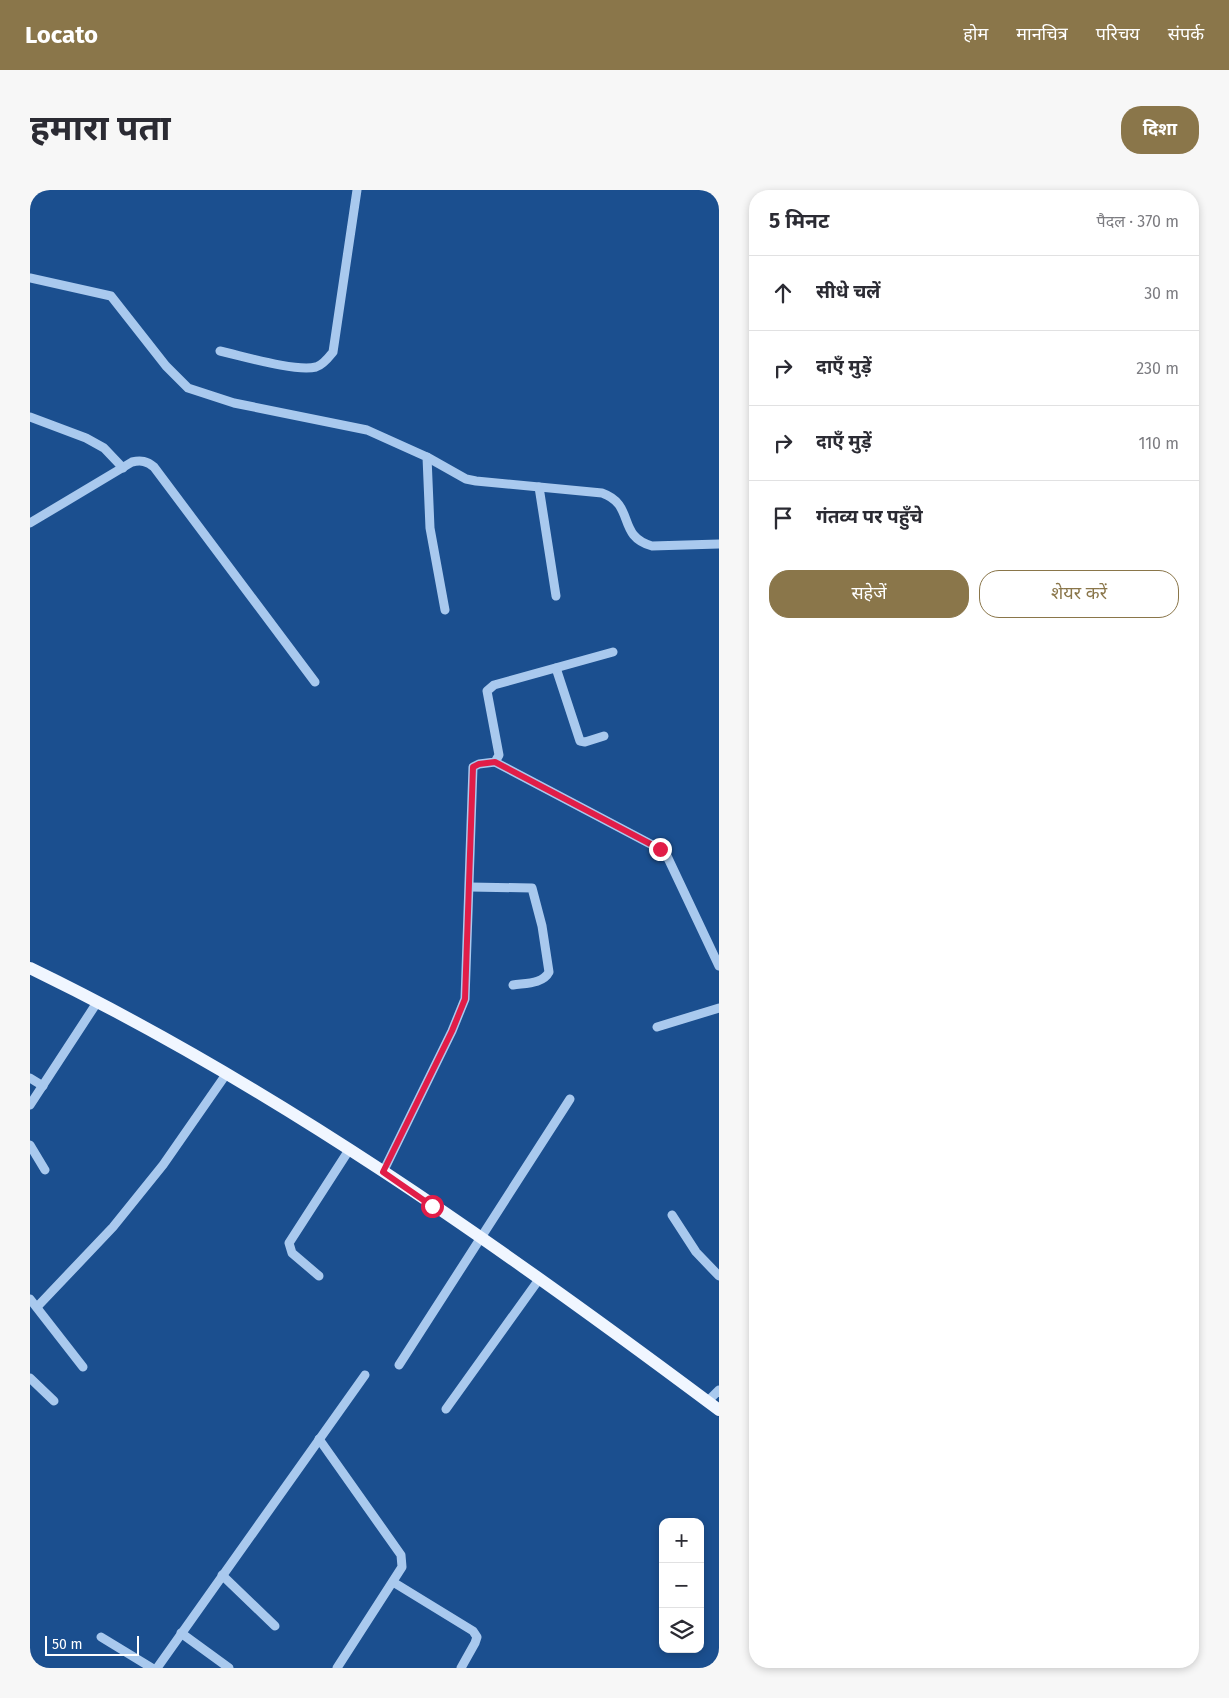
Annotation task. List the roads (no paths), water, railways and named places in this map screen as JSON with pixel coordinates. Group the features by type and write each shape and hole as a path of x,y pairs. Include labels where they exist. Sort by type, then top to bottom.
{"main road":[{"path":"30,968 98,1001 227,1073 349,1150 540,1278 719,1410"}],"street":[{"path":"220,351 298,367 317,367 326,361 333,352 357,190"},
{"path":"30,278 107,294 166,366 188,388 234,403 367,430 426,457 466,479 476,482 602,493 610,496 621,505 628,528 643,544 652,546 719,544"},
{"path":"30,417 86,438 104,448 123,468"},
{"path":"426,457 430,528 445,610"},
{"path":"30,523 123,468 140,460 154,467 315,682"},
{"path":"539,487 556,596"},
{"path":"495,762 499,755 487,691 494,685 613,652"},
{"path":"556,668 580,741 585,742 604,736"},
{"path":"383,1172 452,1031 465,999 473,767 479,764 495,762 660,849 667,856 718,964"},
{"path":"470,888 532,888 542,926 549,972 540,980 513,985"},
{"path":"30,1105 98,1001"},
{"path":"657,1026 719,1008"},
{"path":"37,1307 86,1258 157,1173 227,1073"},
{"path":"30,1078 42,1086"},
{"path":"399,1365 482,1239 570,1098"},
{"path":"30,1145 45,1170"},
{"path":"319,1276 292,1252 289,1243 349,1150"},
{"path":"672,1215 696,1252 719,1276"},
{"path":"446,1409 540,1278"},
{"path":"30,1299 83,1366"},
{"path":"157,1668 365,1375"},
{"path":"30,1378 54,1401"},
{"path":"707,1402 719,1390"},
{"path":"319,1439 401,1555 402,1567 337,1668"},
{"path":"222,1575 275,1626"},
{"path":"393,1582 473,1631 476,1637 475,1643 461,1668"},
{"path":"181,1633 229,1668"},
{"path":"100,1637 152,1668"}]}
